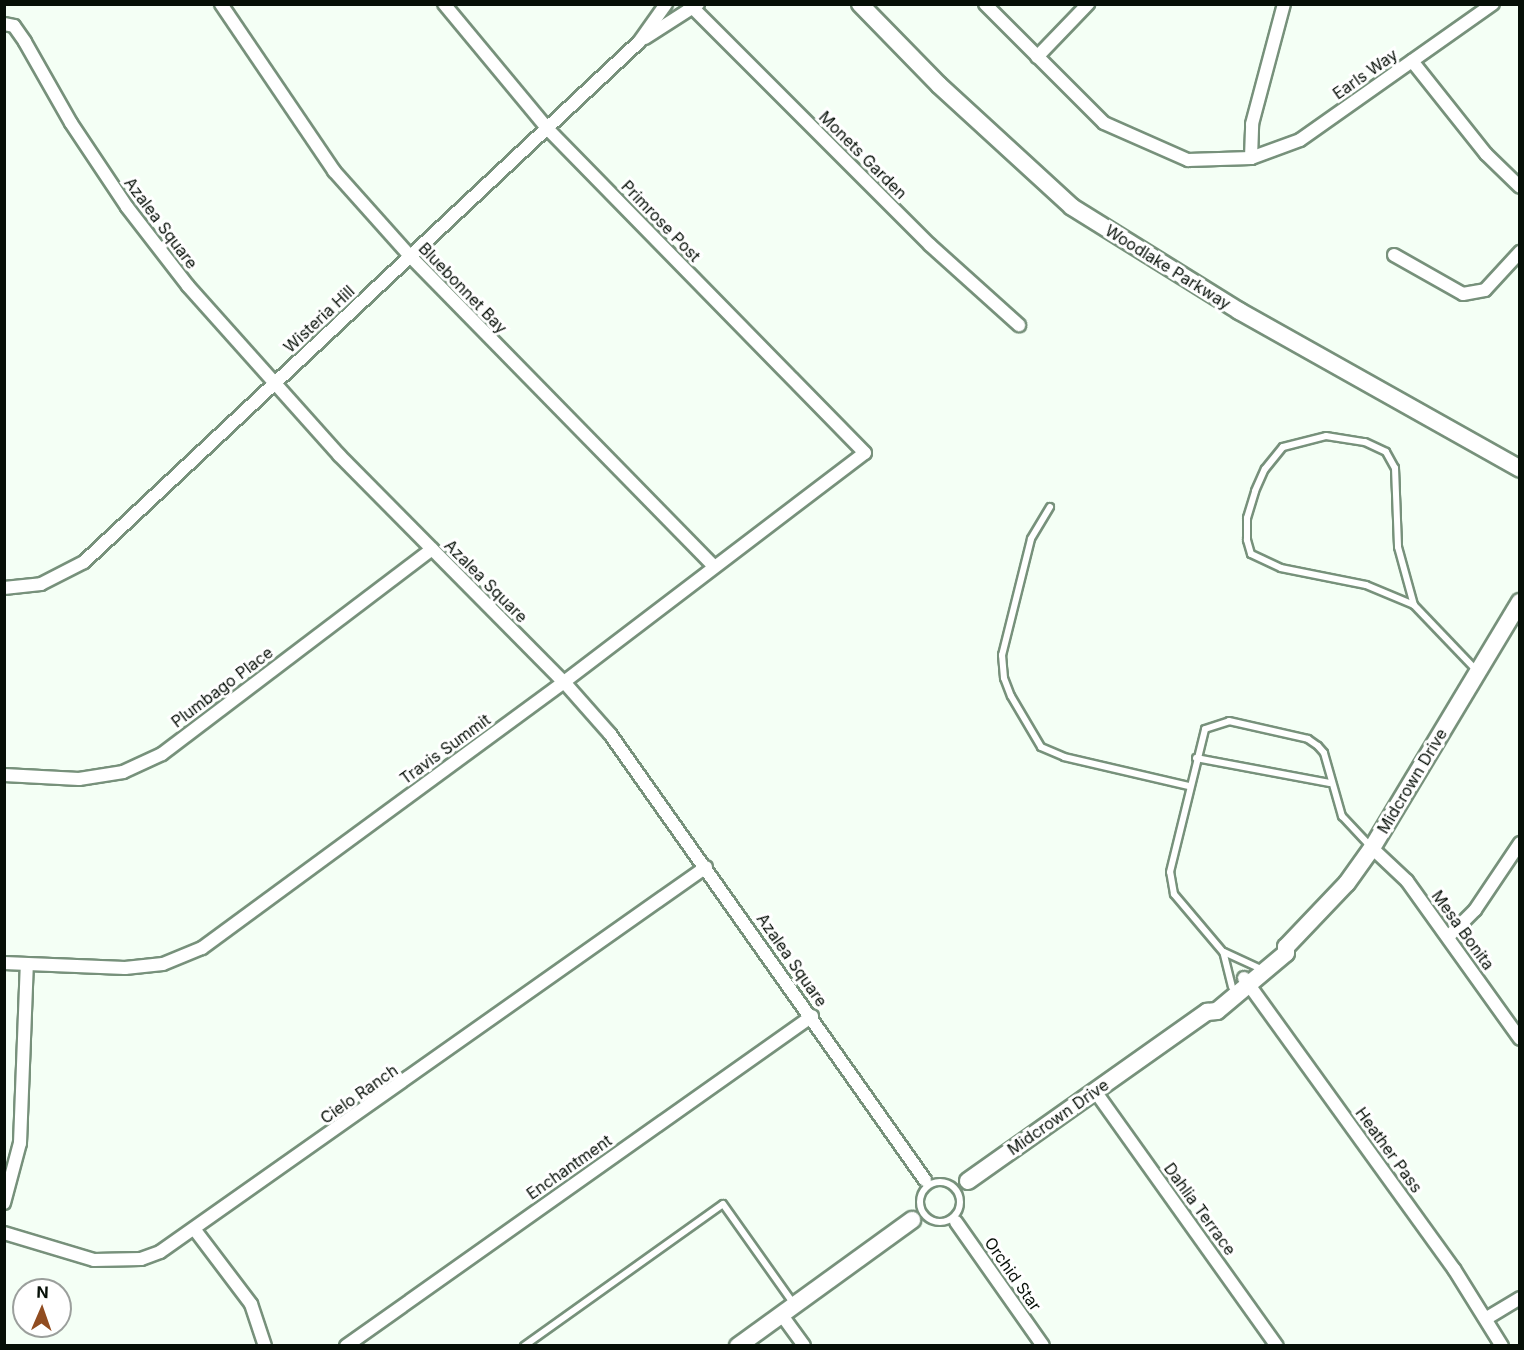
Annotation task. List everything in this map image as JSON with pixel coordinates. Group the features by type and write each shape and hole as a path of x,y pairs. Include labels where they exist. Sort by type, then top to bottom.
{"street":[{"name":"Bluebonnet Bay","path":"221,4 334,171 411,257 714,566"},
{"name":"Primrose Post","path":"444,4 547,128 865,453"},
{"name":"Wisteria Hill","path":"639,42 666,4"},
{"name":"Woodlake Parkway","path":"860,4 939,85 1072,207 1239,311 1520,469"},
{"name":"Earls Way","path":"985,4 1104,123 1188,160 1251,158 1300,140 1493,4"},
{"path":"1037,57 1088,4"},
{"path":"1251,158 1252,124 1284,4"},
{"name":"Wisteria Hill","path":"4,588 41,584 84,562 639,42 693,6"},
{"name":"Monets Garden","path":"693,6 930,245 1019,325"},
{"name":"Azalea Square","path":"4,24 14,26 71,123 127,207 188,286 273,384 564,682 610,734 812,1016 928,1184"},
{"path":"1412,61 1486,154 1520,186"},
{"path":"1394,255 1463,294 1485,290 1520,252"},
{"name":"Travis Summit","path":"4,963 125,969 163,964 202,948 564,682 865,453"},
{"name":"Plumbago Place","path":"4,775 79,779 123,772 162,754 432,549"},
{"name":"Midcrown Drive","path":"960,1183 1207,1012 1217,1011 1250,977 1286,953 1286,947 1347,883 1372,848 1520,602"},
{"path":"1448,937 1475,910 1520,843"},
{"name":"Mesa Bonita","path":"1372,848 1407,881 1520,1039"},
{"name":"Cielo Ranch","path":"4,1233 72,1256 116,1261 160,1252 195,1230 706,867"},
{"path":"4,1203 20,1143 27,964"},
{"name":"Heather Pass","path":"1250,977 1487,1318 1502,1346"},
{"name":"Enchantment","path":"346,1346 812,1016"},
{"name":"Dahlia Terrace","path":"1095,1091 1277,1346"},
{"path":"738,1346 920,1215"},
{"name":"Orchid Star","path":"953,1218 1043,1346"},
{"path":"195,1230 251,1304 265,1346"},
{"path":"1487,1318 1520,1299"},
{"path":"788,1309 804,1346"}],"lane":[{"path":"1414,605 1398,547 1395,468 1386,452 1365,442 1326,436 1283,447 1265,470 1255,491 1247,518 1246,540 1251,554 1281,568 1366,585 1414,605 1478,672"},
{"path":"1050,507 1031,539 1002,655 1004,678 1011,696 1041,747 1064,757 1189,786"},
{"path":"1250,977 1223,952 1174,894 1170,872 1189,786 1205,729 1229,722 1308,739 1324,753 1330,783 1342,816 1372,848"},
{"path":"1196,758 1330,783"},
{"path":"1223,952 1250,977"},
{"path":"960,1183 953,1218 920,1215 928,1184 960,1183"},
{"path":"958,1196 960,1183"},
{"path":"524,1346 723,1204 788,1309"}]}
